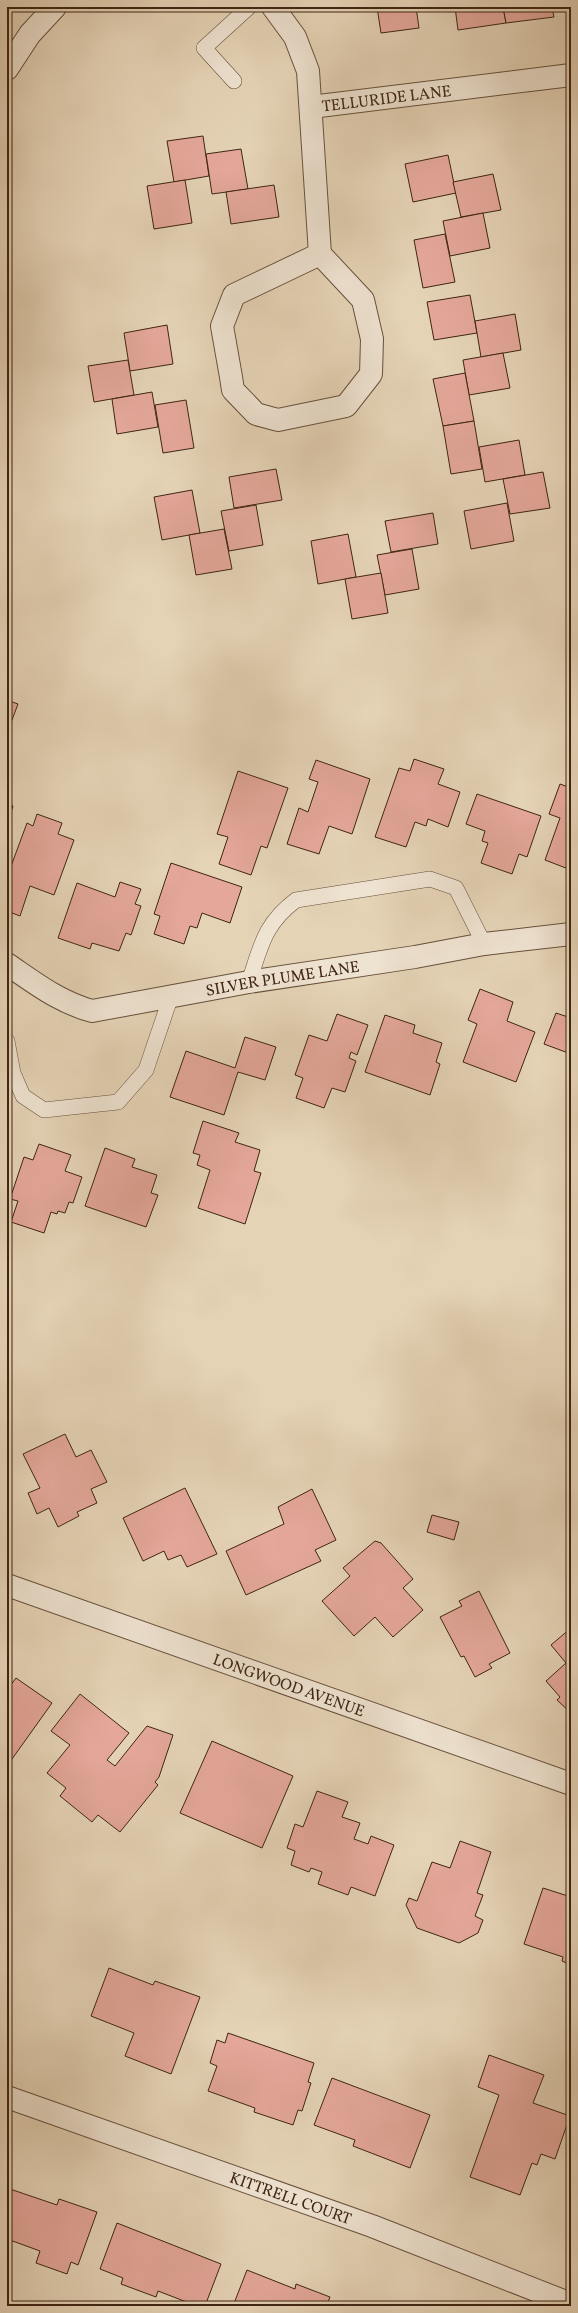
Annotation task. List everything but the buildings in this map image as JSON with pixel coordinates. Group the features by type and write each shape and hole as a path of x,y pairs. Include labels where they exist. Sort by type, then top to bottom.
{"street":[{"path":"7,69 30,34 55,7"},
{"name":"TELLURIDE LANE","path":"273,7 295,37 308,71 311,108 571,75"},
{"path":"311,108 320,254 363,300 372,339 371,374 346,406 278,420 256,414 233,390 230,377 222,326 234,295 320,254"},
{"name":"SILVER PLUME LANE","path":"7,964 51,995 71,1005 92,1011 249,982 415,958 484,944 571,934"},
{"name":"LONGWOOD AVENUE","path":"7,1584 571,1784"},
{"name":"KITTRELL COURT","path":"7,2098 365,2224 571,2304"}],"lane":[{"path":"234,81 204,48 249,7"},
{"path":"249,982 267,930 281,911 296,900 430,879 456,888 484,944"},
{"path":"7,1041 13,1074 23,1096 44,1110 118,1102 146,1070 171,996"}]}
